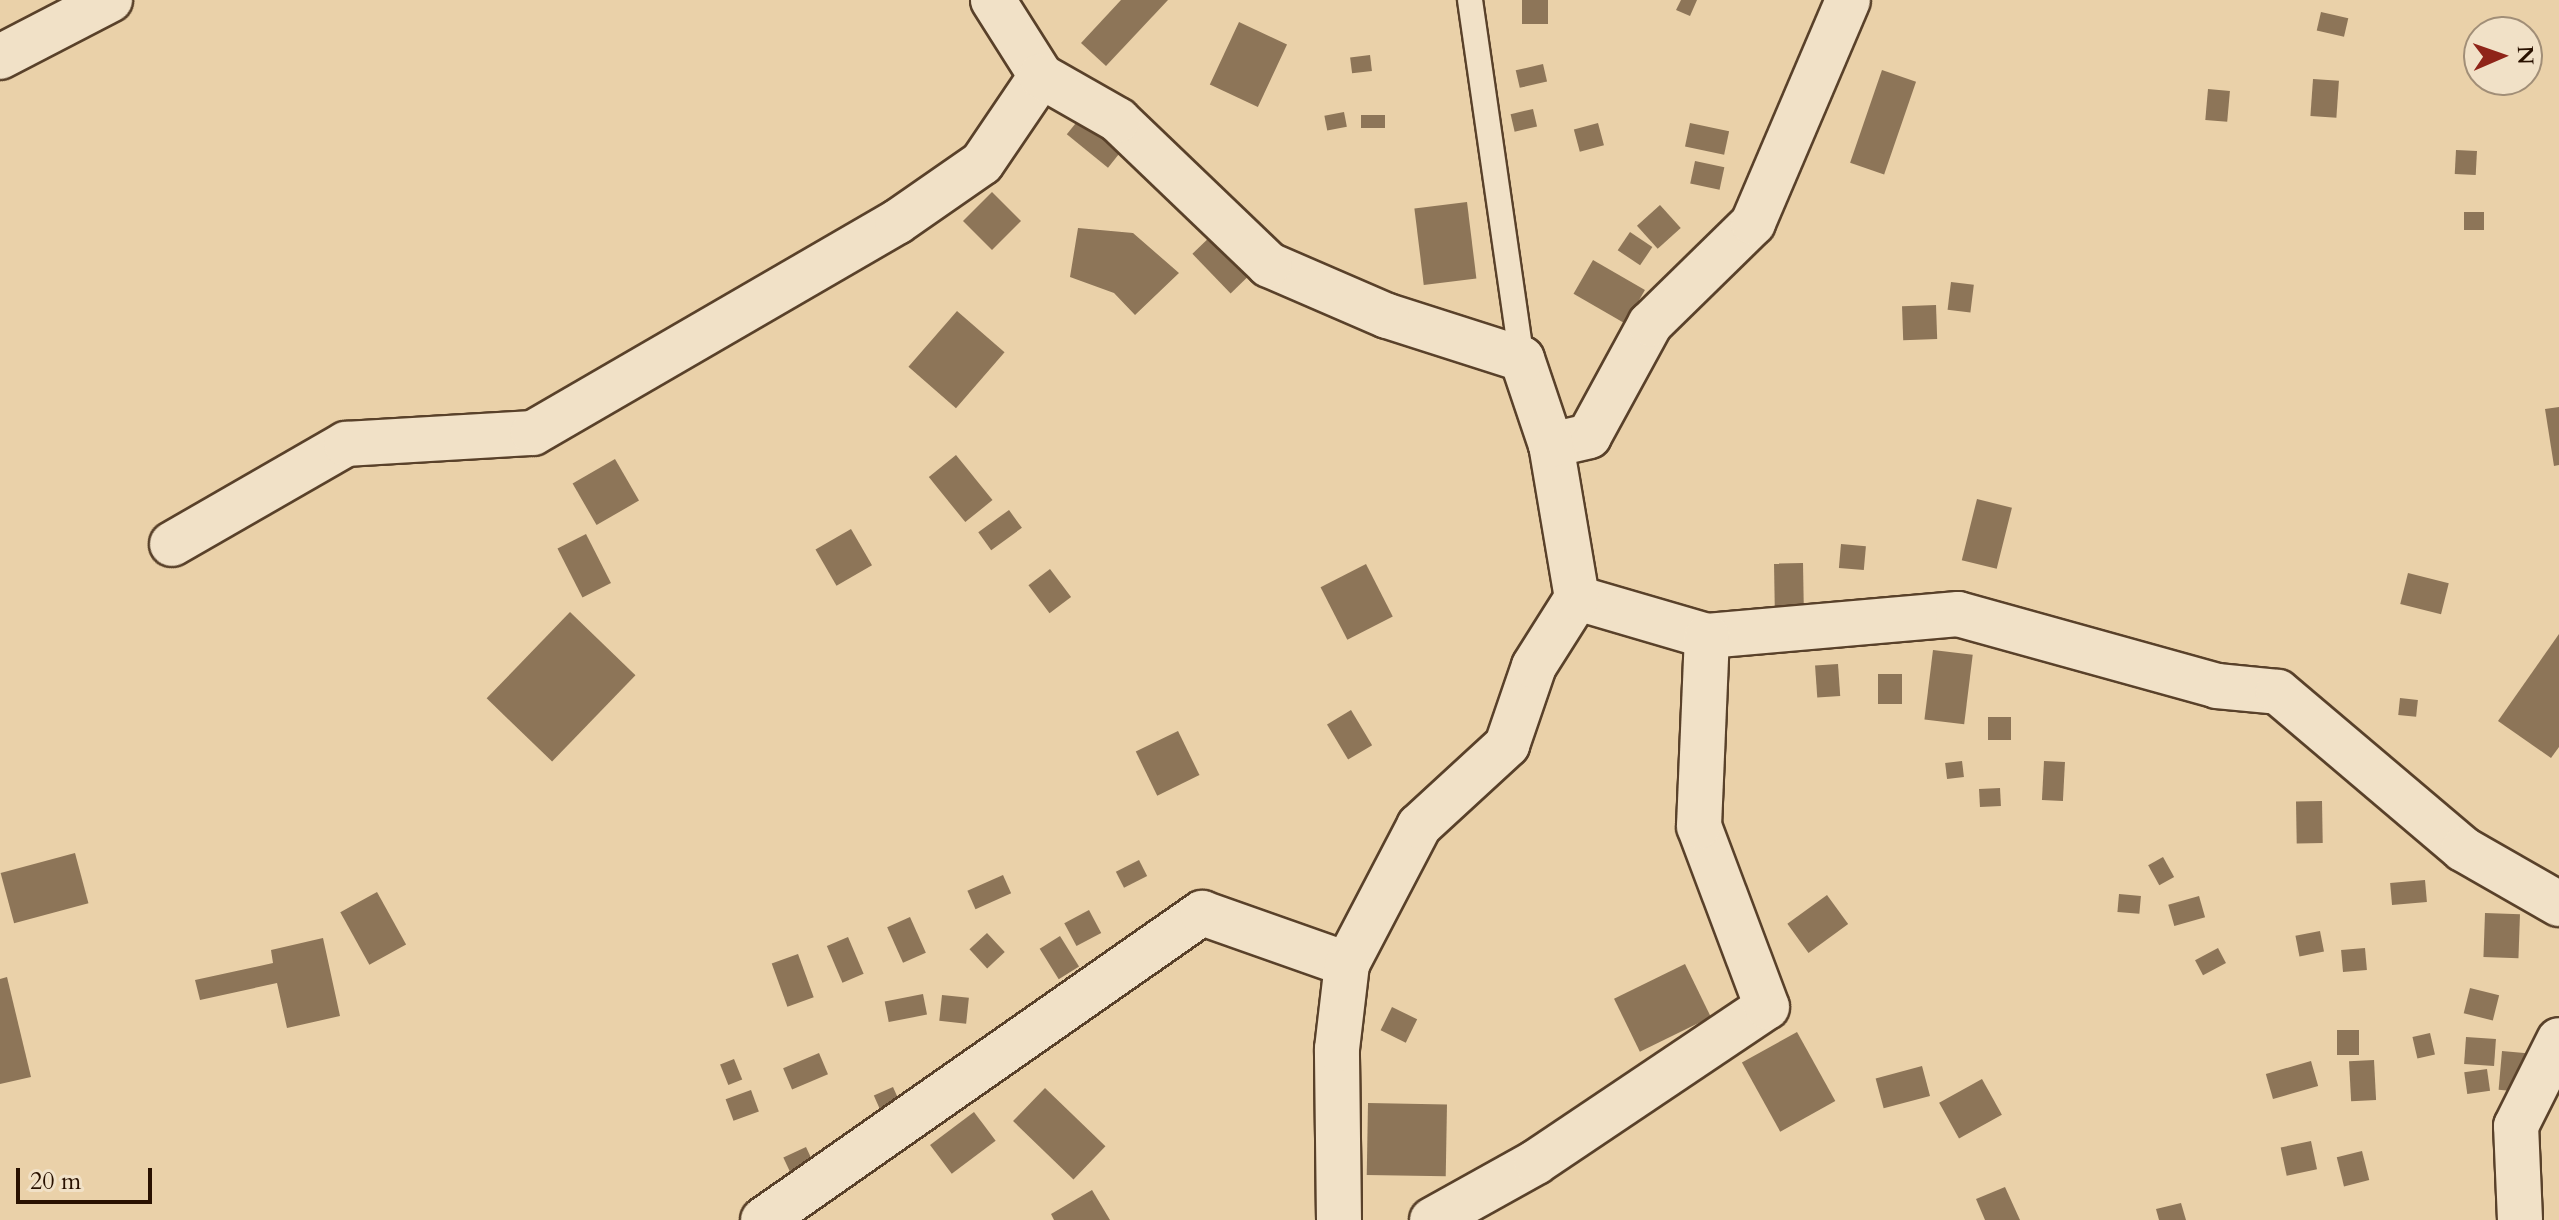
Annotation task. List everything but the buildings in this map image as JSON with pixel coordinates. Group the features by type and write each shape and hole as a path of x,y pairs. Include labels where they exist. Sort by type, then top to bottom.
{"street":[{"path":"0,57 110,0"},
{"path":"993,0 1041,76 1118,120 1269,265 1387,316 1522,359 1551,445 1577,598 1534,666 1507,745 1419,826 1347,964 1337,1049 1339,1220"},
{"path":"1551,445 1589,436 1650,324 1753,223 1848,0"},
{"path":"172,544 346,444 533,433 897,222 982,163 1041,76"},
{"path":"1577,598 1707,636 1958,614 2217,686 2278,692 2463,849 2559,904"},
{"path":"1432,1220 1536,1162 1767,1007 1699,826 1707,636"},
{"path":"763,1220 1202,913 1347,964"},
{"path":"2520,1220 2516,1126 2559,1040"}],"lane":[{"path":"1470,0 1522,359"}]}
